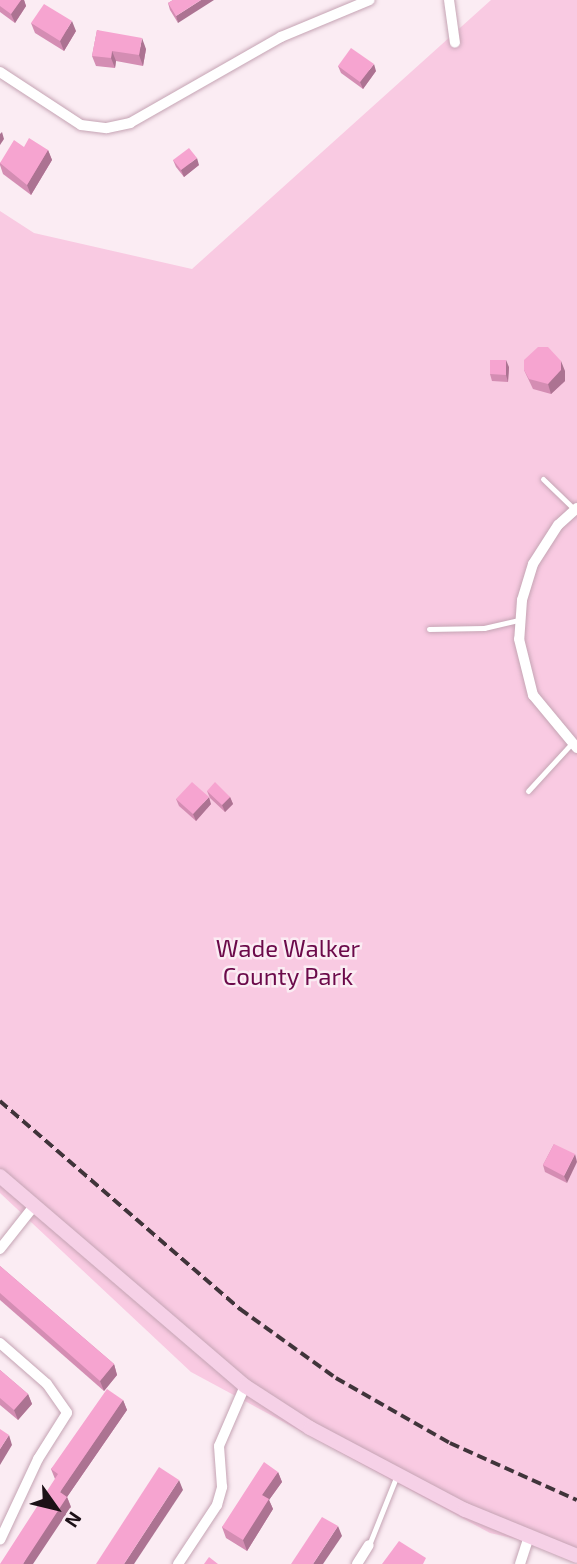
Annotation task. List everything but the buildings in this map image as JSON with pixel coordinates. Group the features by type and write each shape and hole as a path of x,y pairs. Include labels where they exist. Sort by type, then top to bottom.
{"main road":[{"path":"0,1176 246,1386 397,1475 529,1538 577,1556"}],"street":[{"path":"0,72 81,125 107,128 130,123 281,37 370,0"},
{"path":"449,0 454,43"},
{"path":"574,745 533,695 522,658 520,620 534,564 558,525 576,509"},
{"path":"0,1249 34,1206"},
{"path":"0,1343 47,1384 67,1413 38,1459 0,1541"},
{"path":"178,1564 217,1505 222,1487 219,1446 246,1386"},
{"path":"520,1564 529,1538"},
{"path":"357,1564 369,1545"}],"lane":[{"path":"543,479 576,509"},
{"path":"429,629 484,628 520,620"},
{"path":"528,791 574,745"},
{"path":"369,1545 397,1475"}],"green space":[{"name":"Wade Walker County Park","path":"491,0 577,0 577,1553 490,1533 191,1372 0,1193 0,211 34,233 192,269"}],"railway":[{"path":"0,1101 240,1309 336,1378 450,1443 577,1500"}]}
